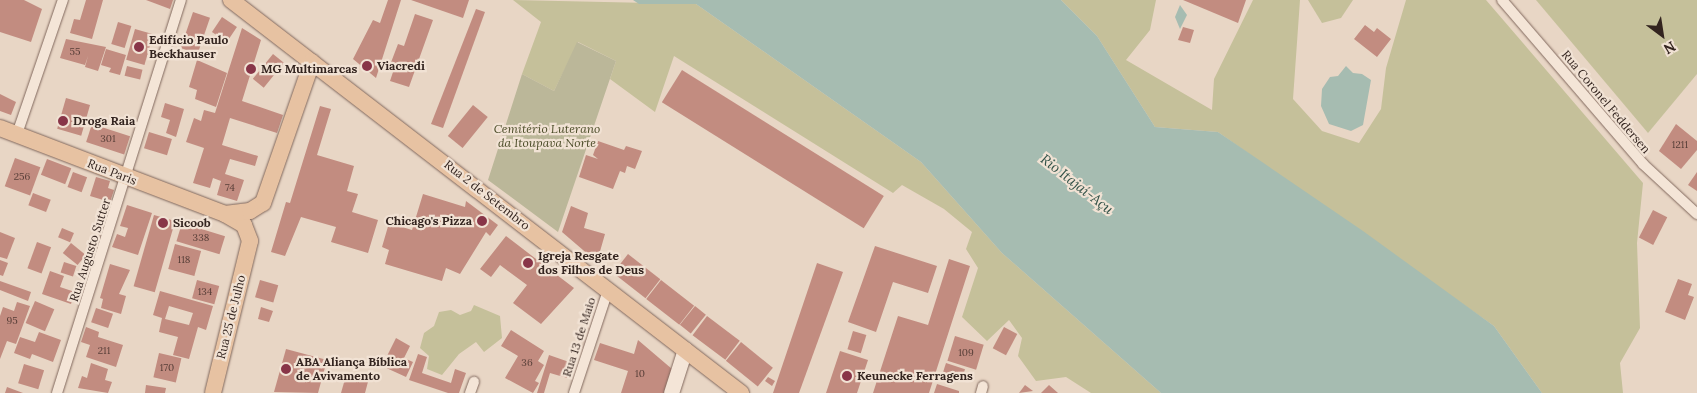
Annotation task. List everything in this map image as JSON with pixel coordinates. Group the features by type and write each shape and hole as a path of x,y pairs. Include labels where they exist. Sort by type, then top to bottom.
{"main road":[{"name":"Rua 2 de Setembro","path":"231,0 740,393"},
{"name":"Rua Paris","path":"225,214 250,211 263,203 312,62"},
{"name":"Rua Paris","path":"0,128 126,178 225,214 244,225 250,241"},
{"name":"Rua 25 de Julho","path":"213,393 250,241"}],"street":[{"path":"17,134 63,0"},
{"name":"Rua Augusto Sutter","path":"57,393 181,0"},
{"name":"Rua Coronel Feddersen","path":"1502,0 1642,164 1697,214"},
{"name":"Rua 13 de Maio","path":"574,393 608,290"},
{"path":"671,393 684,350"},
{"path":"470,393 474,382"}],"shaded area":[{"path":"513,0 696,4 921,162 1002,253 1161,393 1091,393 1066,377 1036,381 1018,356 1022,338 1009,320 987,341 962,317 978,268 966,249 972,232 944,209 902,185 893,193 674,56 655,112 610,79 616,61 578,42 554,91 522,74 541,22"},
{"path":"1061,0 1156,0 1150,30 1126,60 1212,110 1214,79 1253,0 1300,0 1293,99 1322,131 1359,143 1381,109 1386,68 1406,0 1486,0 1643,183 1637,243 1640,328 1620,363 1623,393 1542,393 1494,326 1218,132 1155,127 1097,36"},
{"path":"1308,0 1353,0 1341,18 1322,23"},
{"path":"1536,0 1697,0 1697,74 1648,133"},
{"path":"474,305 500,316 502,338 484,352 476,342 459,354 442,375 427,369 429,356 420,348 424,333 434,326 439,312 451,310 460,315 471,311"}],"green space":[{"name":"Cemitério Luterano da Itoupava Norte","path":"577,42 616,61 558,232 488,180 522,74 554,91"}],"water":[{"name":"Rio Itajaí-Açu","path":"633,0 1061,0 1097,36 1155,127 1218,132 1363,231 1494,326 1542,393 1161,393 1002,253 921,162 696,4 639,4"},
{"path":"1180,5 1187,15 1180,29 1175,17"},
{"path":"1346,66 1353,73 1362,74 1371,80 1363,125 1351,131 1329,124 1321,106 1322,89 1330,77 1338,76"}],"building":[{"path":"0,0 24,0 42,9 31,42 0,32"},
{"path":"86,0 103,0 92,39 70,33 74,19 80,20"},
{"path":"146,0 173,0 170,9"},
{"path":"388,0 401,0 376,78 353,59 373,20 380,23"},
{"path":"411,0 469,0 463,18"},
{"path":"1183,0 1246,0 1238,23"},
{"path":"476,9 485,12 443,128 431,124"},
{"path":"193,12 210,18 198,54 181,48"},
{"path":"415,14 433,20 409,87 390,81 395,66 390,65 398,44 404,46"},
{"path":"222,17 237,27 227,42 212,32"},
{"path":"118,22 131,26 125,48 111,44"},
{"path":"1365,25 1374,32 1377,28 1391,39 1377,57 1354,39"},
{"path":"1183,27 1194,30 1190,43 1178,40"},
{"path":"242,28 261,40 242,101 283,115 277,133 230,118 222,145 258,156 255,166 230,159 225,174 244,180 237,201 217,195 221,181 213,178 210,188 193,183 204,148 186,142 194,118 201,121 204,110 215,113"},
{"name":"Edifício Paulo Beckhauser","path":"135,29 153,34 144,65 126,60"},
{"path":"66,39 106,47 98,71 85,67 88,56 85,65 60,58"},
{"path":"106,49 126,55 120,75 109,72 111,68 101,65"},
{"path":"273,54 284,63 264,88 253,79"},
{"path":"197,60 227,73 216,107 195,99 197,90 189,87"},
{"path":"127,66 143,70 140,80 125,76"},
{"path":"682,70 884,196 864,228 662,102"},
{"path":"0,94 16,102 11,115 0,111"},
{"path":"66,98 90,105 81,136 57,129"},
{"path":"165,103 184,109 176,137 166,133 170,120 161,117"},
{"path":"473,105 488,117 463,148 448,136"},
{"path":"320,106 331,109 317,155 354,166 347,191 358,194 352,212 378,220 368,253 331,242 336,227 301,217 285,256 271,252 286,202 290,203"},
{"path":"92,124 130,136 124,154 86,142"},
{"path":"1676,124 1697,141 1697,150 1681,169 1659,151"},
{"path":"149,132 172,139 167,155 144,148"},
{"path":"598,141 624,150 626,146 642,151 635,169 627,166 625,173 620,171 613,189 579,177 586,155 598,159 593,155"},
{"path":"15,158 40,167 30,195 5,186"},
{"path":"47,159 71,168 65,184 41,175"},
{"path":"73,172 87,177 82,192 68,187"},
{"path":"1697,172 1697,191 1688,185"},
{"path":"96,177 110,181 108,188 114,190 110,202 90,196"},
{"path":"33,193 51,200 46,212 28,205"},
{"path":"423,194 465,207 466,201 498,225 490,236 486,232 460,274 446,268 442,281 385,264 389,250 382,247 389,223 412,230"},
{"path":"127,205 152,213 138,255 112,247 117,234 125,237 128,228 120,226"},
{"path":"571,206 588,213 584,228 605,234 597,262 562,232"},
{"path":"1653,210 1667,217 1653,245 1639,238"},
{"path":"154,215 175,221 155,292 134,286"},
{"path":"182,223 225,236 219,254 176,241"},
{"path":"62,228 74,233 70,242 58,237"},
{"path":"0,232 15,238 7,259 0,257"},
{"path":"506,236 574,288 541,324 513,303 527,285 500,265 491,277 480,269"},
{"path":"37,242 51,247 42,273 27,268"},
{"path":"71,243 86,255 78,265 63,253"},
{"path":"175,244 201,251 194,276 168,269"},
{"path":"875,246 937,266 928,293 893,282 876,332 848,322"},
{"path":"628,254 660,279 646,298 613,273"},
{"path":"949,259 970,266 929,393 873,393 898,316 928,325"},
{"path":"0,260 8,263 3,276 0,275"},
{"path":"64,262 76,266 73,276 61,272"},
{"path":"817,263 843,272 799,393 773,393"},
{"path":"110,264 130,270 119,294 126,296 121,314 101,308 103,299 100,298"},
{"path":"50,271 64,276 60,287 75,292 71,304 42,294"},
{"path":"1678,279 1692,284 1688,295 1694,297 1685,320 1665,312"},
{"path":"197,280 219,286 214,304 192,298"},
{"path":"260,280 278,285 273,303 255,297"},
{"path":"661,280 694,306 679,325 646,299"},
{"path":"0,281 31,292 28,301 0,290"},
{"path":"160,291 213,306 206,330 198,327 189,359 173,355 178,337 159,332 162,318 153,315","holes":["169,306 193,313 189,325 165,319"]},
{"path":"35,301 54,309 45,331 26,323"},
{"path":"17,302 30,306 16,344 7,341 0,359 0,316 3,307 14,311"},
{"path":"695,306 706,315 691,333 680,325"},
{"path":"261,307 273,311 269,322 258,319"},
{"path":"96,308 113,314 108,328 91,322"},
{"path":"707,316 740,341 725,360 693,335"},
{"path":"86,327 99,332 98,337 123,345 116,367 86,357 90,345 81,342"},
{"path":"1004,327 1017,334 1006,355 993,348"},
{"path":"511,330 544,351 538,361 544,365 535,381 539,383 533,393 505,378 518,356 501,346"},
{"path":"853,331 866,335 861,353 847,349"},
{"path":"39,332 61,340 53,362 32,354 30,359 14,353 20,337 35,342"},
{"path":"955,336 984,345 976,370 947,361"},
{"path":"396,338 410,346 404,358 413,362 406,377 382,366"},
{"path":"638,340 672,369 665,393 621,393 628,371 594,360 600,343 634,354"},
{"path":"741,342 773,368 758,386 726,361"},
{"path":"286,349 327,360 318,393 274,392"},
{"name":"Keunecke Ferragens","path":"840,351 868,360 857,393 826,393"},
{"path":"159,353 181,358 176,383 153,377"},
{"path":"418,354 427,357 422,373 451,383 455,369 466,373 459,393 448,393 409,380"},
{"path":"549,355 572,363 567,378 550,373 544,393 537,393"},
{"path":"91,363 108,369 105,380 112,382 108,393 78,388 82,376 87,378"},
{"path":"946,363 965,369 961,381 942,374"},
{"path":"24,364 44,370 38,389 18,383"},
{"path":"347,372 369,378 365,393 341,393"},
{"path":"768,377 775,381 772,386 765,381"},
{"path":"937,384 959,391 959,393 934,393"},
{"path":"146,385 166,388 165,393 145,393"},
{"path":"1025,385 1033,391 1019,393"},
{"path":"1049,385 1058,393 1041,393"},
{"path":"7,387 23,393 5,393"}],"place":[{"name":"Edifício Paulo Beckhauser","path":"139,47"},
{"name":"Viacredi","path":"367,66"},
{"name":"MG Multimarcas","path":"251,69"},
{"name":"Droga Raia","path":"63,121"},
{"name":"Chicago's Pizza","path":"482,221"},
{"name":"Sicoob","path":"163,223"},
{"name":"Igreja Resgate dos Filhos de Deus","path":"528,263"},
{"name":"ABA Aliança Bíblica de Avivamento","path":"286,369"},
{"name":"Keunecke Ferragens","path":"847,376"}]}
